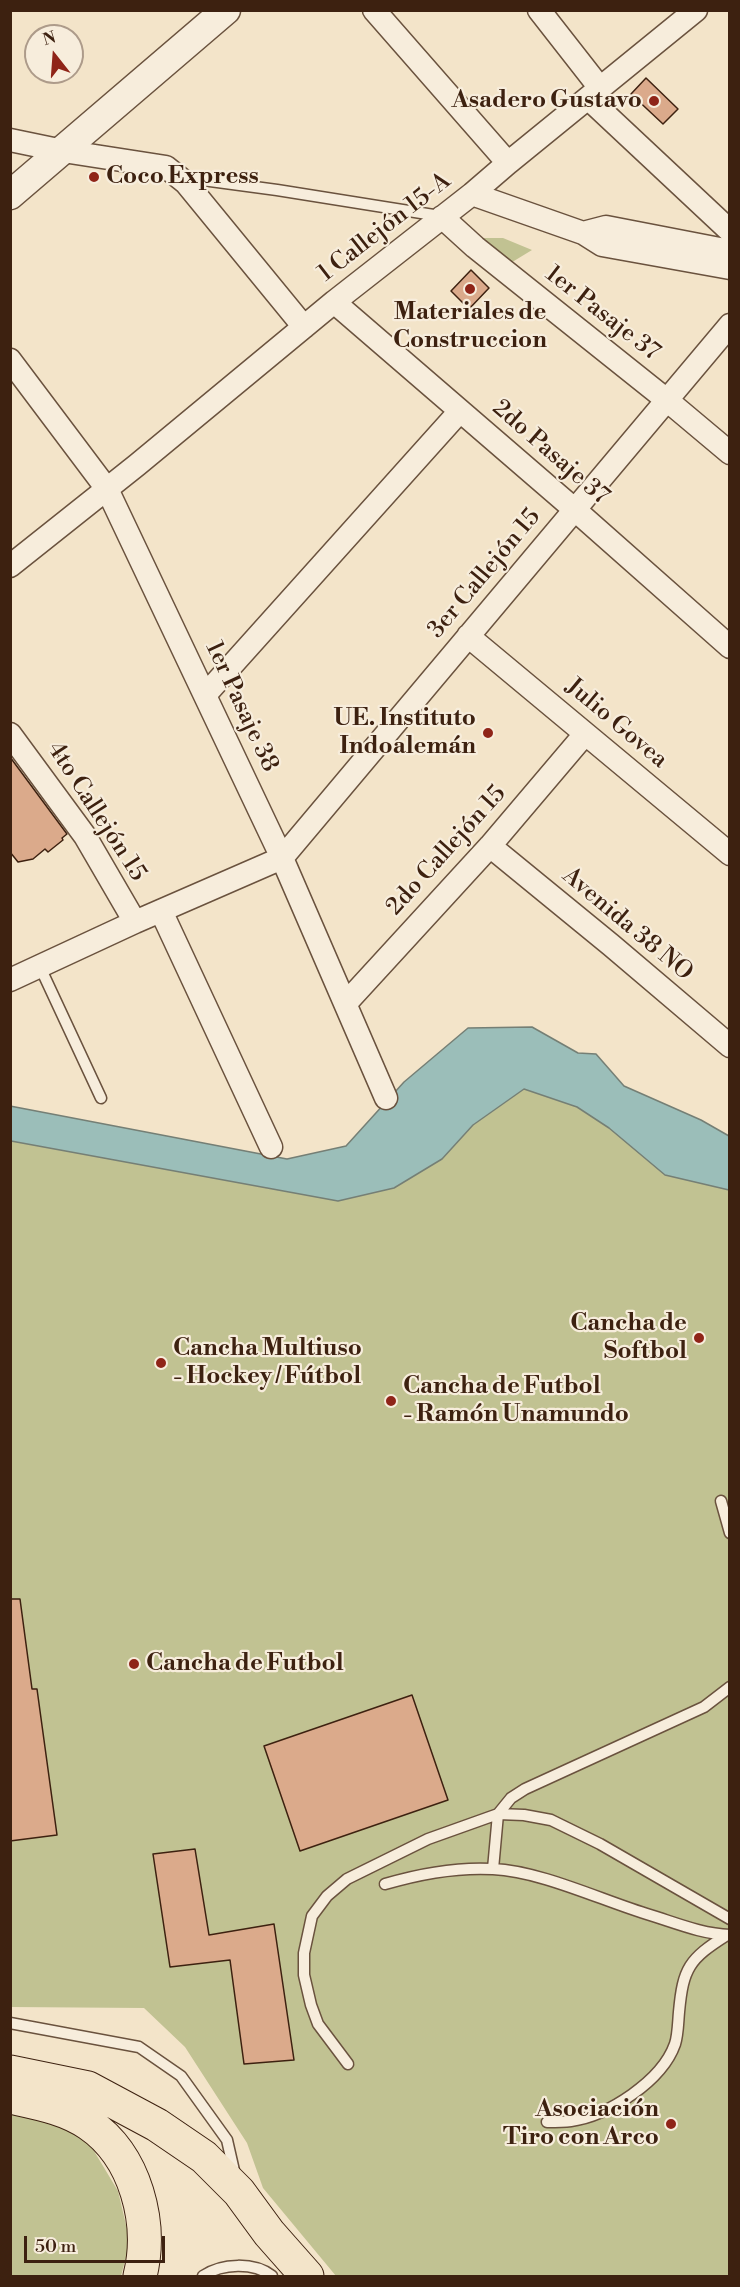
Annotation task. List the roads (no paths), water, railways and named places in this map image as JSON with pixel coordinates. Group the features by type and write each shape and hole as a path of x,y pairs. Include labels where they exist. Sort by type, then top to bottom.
{"main road":[{"path":"10,2072 88,2088 157,2125 204,2157 239,2192 269,2233 307,2277"},
{"path":"10,2097 66,2112 88,2123 106,2138 121,2157 140,2201 145,2224 146,2245 140,2277"}],"street":[{"path":"10,195 226,10"},
{"path":"374,10 508,163"},
{"path":"539,10 595,94 729,231"},
{"name":"1 Callejón 15-A","path":"10,567 696,10"},
{"path":"10,140 63,151 166,167 186,183 304,327"},
{"path":"472,194 583,233 602,245 729,268"},
{"name":"1er Pasaje 37","path":"442,217 474,247 668,401 729,453"},
{"path":"583,233 606,227 729,251"},
{"name":"2do Pasaje 37","path":"334,302 574,509 729,647"},
{"name":"3er Callejón 15","path":"282,858 574,509 668,401 729,325"},
{"name":"1er Pasaje 38","path":"10,360 107,489 282,858 386,1098"},
{"path":"206,694 460,411"},
{"name":"Julio Govea","path":"468,636 729,854"},
{"name":"4to Callejón 15","path":"10,734 85,836 135,922"},
{"name":"2do Callejón 15","path":"346,1003 490,846 585,734"},
{"name":"Avenida 38 NO","path":"490,846 729,1046"},
{"path":"10,980 282,858"},
{"path":"161,911 271,1147"}],"lane":[{"path":"186,183 195,179 442,217"},
{"path":"40,966 101,1098"},
{"path":"721,1502 729,1533"},
{"path":"493,1869 498,1814 511,1798 525,1789 704,1707 729,1688"},
{"path":"348,2064 318,2024 311,2005 304,1975 304,1953 312,1916 327,1896 347,1879 428,1839 498,1814 524,1815 551,1820 600,1844 729,1919"},
{"path":"385,1884 435,1873 493,1869 518,1873 565,1886 703,1931 728,1935"},
{"path":"547,2122 572,2121 592,2115 637,2092 653,2077 670,2055 676,2042 682,1981 689,1965 705,1949 728,1935"},
{"path":"10,2023 139,2047 181,2076 227,2140 239,2192"},
{"path":"203,2277 217,2269 235,2266 268,2273 272,2277"}],"water":[{"path":"532,1027 578,1053 596,1054 624,1086 701,1120 729,1136 729,1190 665,1175 609,1128 577,1107 524,1089 473,1125 442,1159 394,1188 338,1201 11,1141 10,1106 287,1159 346,1146 404,1082 468,1028"}],"place":[{"name":"Asadero Gustavo","path":"654,101"},
{"name":"Coco Express","path":"94,177"},
{"name":"Materiales de Construccion","path":"470,289"},
{"name":"UE. Instituto Indoalemán","path":"488,733"},
{"name":"Cancha de Softbol","path":"699,1338"},
{"name":"Cancha Multiuso - Hockey / Fútbol","path":"161,1363"},
{"name":"Cancha de Futbol - Ramón Unamundo","path":"391,1401"},
{"name":"Cancha de Futbol","path":"134,1664"},
{"name":"Asociación Tiro con Arco","path":"671,2124"}]}
